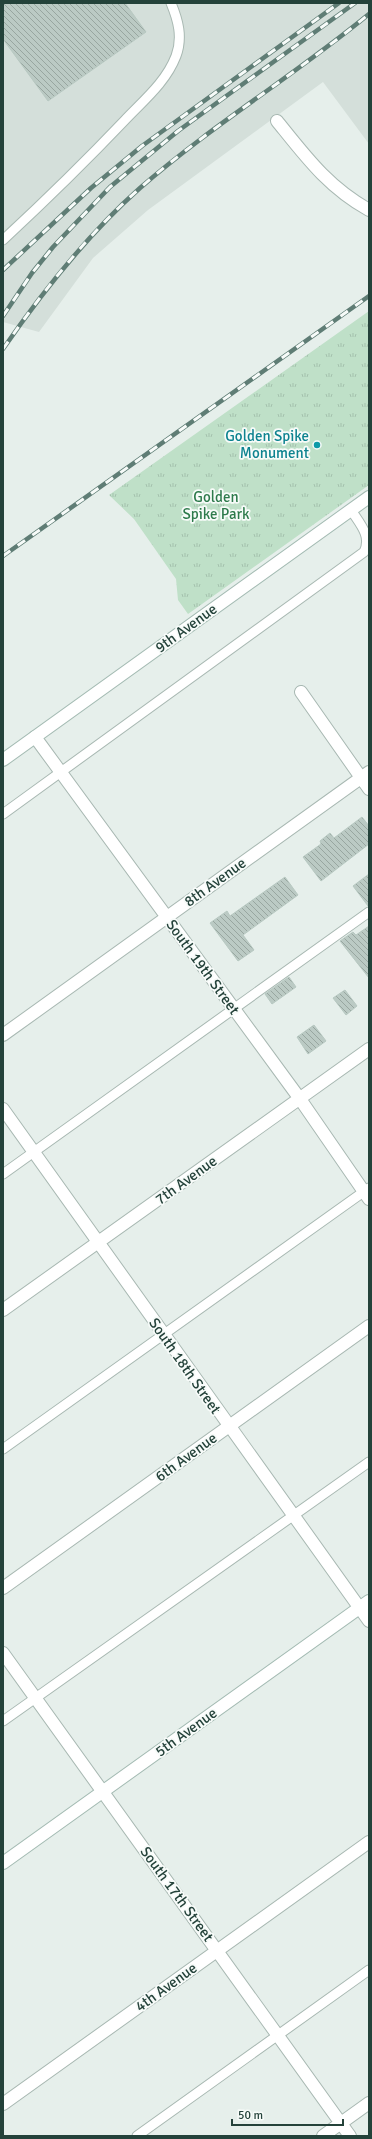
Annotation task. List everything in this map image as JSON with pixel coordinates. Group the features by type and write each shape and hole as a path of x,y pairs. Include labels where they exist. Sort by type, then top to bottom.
{"street":[{"path":"277,121 320,173 346,197 369,210"},
{"name":"9th Avenue","path":"3,760 369,497"},
{"path":"301,692 365,775 369,789"},
{"name":"South 19th Street","path":"35,737 367,1193"},
{"name":"8th Avenue","path":"3,1035 365,775"},
{"name":"7th Avenue","path":"3,1310 369,1049"},
{"name":"South 18th Street","path":"3,1109 293,1516 364,1605 369,1621"},
{"name":"6th Avenue","path":"3,1588 369,1326"},
{"name":"5th Avenue","path":"3,1863 364,1605"},
{"name":"South 17th Street","path":"3,1653 350,2136"},
{"name":"4th Avenue","path":"3,2104 369,1842"},
{"path":"323,2136 369,2103"}],"lane":[{"path":"3,240 76,171 164,79 176,56 180,42 179,21 171,3"},
{"path":"3,814 364,552 369,545 368,535 351,510"},
{"path":"3,1174 369,912"},
{"path":"3,1449 163,1334 367,1193"},
{"path":"3,1721 369,1462"},
{"path":"137,2136 369,1970"}],"shaded area":[{"path":"3,3 369,3 369,144 323,82 148,210 93,258 39,332 3,322"}],"green space":[{"name":"Golden Spike Park","path":"369,311 369,485 188,614 178,600 176,579 134,519 109,495"}],"building":[{"path":"3,3 125,3 146,32 48,101 3,39"},
{"path":"362,817 369,826 369,844 321,881 303,857 321,844 320,841 330,833 334,838"},
{"path":"369,874 369,906 368,906 353,886"},
{"path":"285,877 298,895 243,935 254,950 238,961 210,923 227,911 230,916"},
{"path":"369,926 369,978 340,941 353,932 356,935"},
{"path":"289,977 296,987 272,1004 265,994"},
{"path":"345,990 357,1006 346,1015 333,998"},
{"path":"314,1025 326,1041 308,1054 297,1037"}],"railway":[{"path":"3,270 91,188 142,146 339,3"},
{"path":"3,316 32,273 53,247 110,187 178,131 355,3"},
{"path":"3,349 50,285 84,244 140,188 167,165 369,14"},
{"path":"3,556 369,296"}],"place":[{"name":"Golden Spike Monument","path":"317,445"}]}
